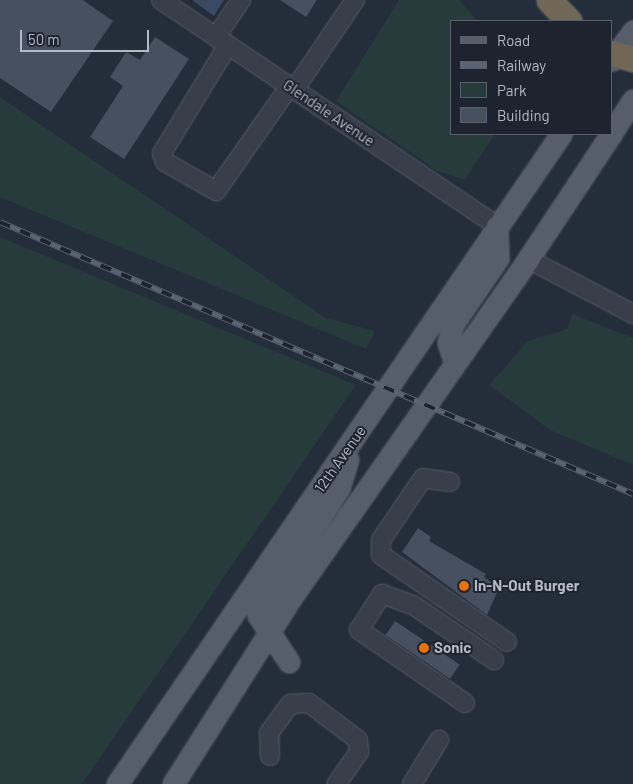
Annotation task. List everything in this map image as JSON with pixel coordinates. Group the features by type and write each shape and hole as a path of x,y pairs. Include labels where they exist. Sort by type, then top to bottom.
{"highway":[{"path":"548,0 568,20"}],"main road":[{"path":"618,57 633,31"},
{"path":"613,130 633,100"},
{"name":"12th Avenue","path":"117,784 560,135"},
{"path":"173,784 268,634 528,259 610,135"},
{"path":"455,363 448,343 453,324 498,258 497,226"},
{"path":"289,662 268,634 258,615 263,602 339,488 349,447"}],"street":[{"name":"Glendale Avenue","path":"161,0 497,226"},
{"path":"240,0 222,41 162,153 165,162 216,191 355,0"},
{"path":"528,259 633,314"},
{"path":"450,482 423,478 381,540 381,555 507,642"},
{"path":"465,702 360,630 382,594 412,605 494,660"},
{"path":"270,756 269,733 290,704 309,703 358,740 359,752 337,784"},
{"path":"412,784 440,740"}],"green space":[{"path":"399,0 459,0 477,20 450,20 450,135 494,135 465,180 437,171 336,101"},
{"path":"0,97 326,318 375,331 366,349 0,197"},
{"path":"0,237 356,385 82,784 0,784"},
{"path":"572,314 633,338 633,465 550,430 489,385 528,341 567,329"}],"water":[{"path":"192,0 224,0 214,16"}],"building":[{"path":"0,0 83,0 113,21 51,112 0,78"},
{"path":"280,0 317,0 306,17"},
{"path":"155,37 189,59 124,159 90,137 123,86 110,77 126,52 140,60"},
{"name":"In-N-Out Burger","path":"418,528 431,537 429,541 486,574 484,577 499,588 487,615 402,552"},
{"path":"395,621 460,665 450,679 385,635"}],"railway":[{"path":"0,222 633,494"}],"place":[{"name":"In-N-Out Burger","path":"464,586"},
{"name":"Sonic","path":"424,648"}]}
